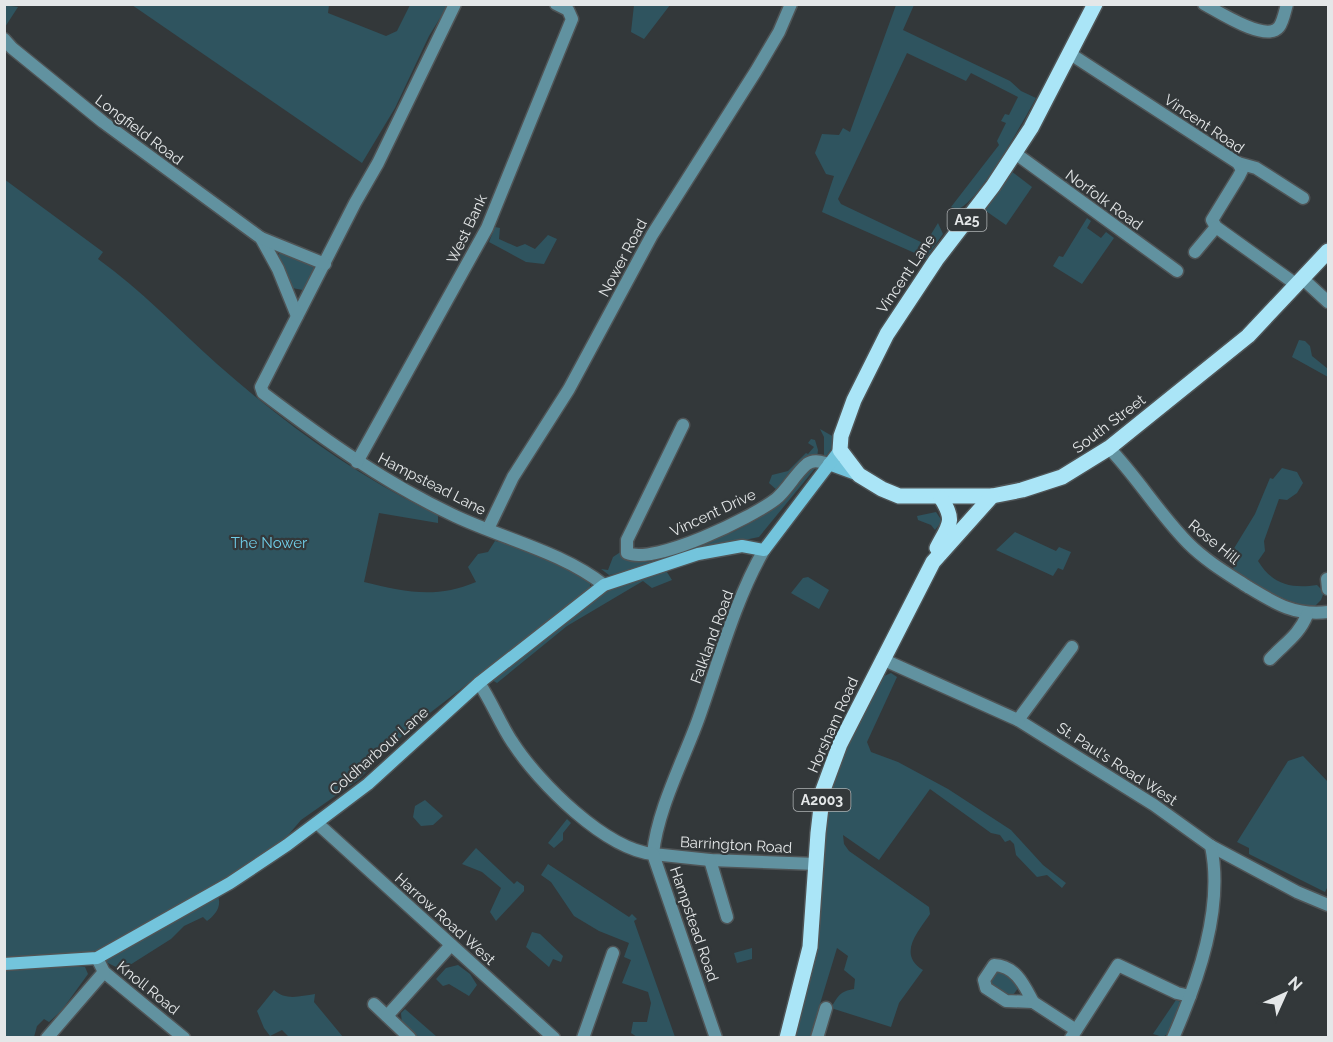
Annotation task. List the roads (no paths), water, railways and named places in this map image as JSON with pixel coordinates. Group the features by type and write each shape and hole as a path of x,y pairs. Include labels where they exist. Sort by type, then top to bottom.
{"main road":[{"name":"Vincent Lane","path":"840,450 841,436 854,400 887,334 919,284 993,186 1031,128 1095,4"},
{"name":"South Street","path":"840,450 859,475 899,496 941,498 992,496 1022,490 1062,477 1109,448 1248,336 1329,251"},
{"name":"Horsham Road","path":"787,1038 810,947 818,833 824,790 840,744 933,562 992,496"},
{"name":"A2003","path":"933,562 934,552 951,519 951,512 941,498"}],"street":[{"path":"297,316 388,144 455,4"},
{"name":"West Bank","path":"357,462 488,228 572,19 568,10 556,4"},
{"name":"Nower Road","path":"488,529 513,477 569,389 649,240 756,71 779,32 791,4"},
{"path":"1204,4 1258,32 1270,33 1279,27 1287,4"},
{"name":"Longfield Road","path":"4,39 103,122 261,238 325,264"},
{"name":"Vincent Road","path":"1069,53 1238,163 1242,170 1214,214 1212,220 1216,227"},
{"name":"Norfolk Road","path":"1015,153 1177,271"},
{"path":"1238,163 1252,166 1303,198"},
{"path":"1196,252 1216,227 1329,302"},
{"name":"Longfield Road","path":"261,238 278,269 297,316"},
{"name":"Hampstead Lane","path":"297,316 261,387 263,393 357,462 408,492 579,569 604,585"},
{"name":"Vincent Drive","path":"683,425 627,540 627,553 634,556 663,552 735,522 778,496 813,461 829,464"},
{"name":"Rose Hill","path":"1109,448 1161,513 1196,551 1258,593 1283,606 1307,615 1329,612"},
{"name":"Falkland Road","path":"654,854 655,839 668,800 745,590 764,550 840,450"},
{"name":"South Street","path":"829,464 859,475"},
{"name":"Coldharbour Lane","path":"4,964 97,958 230,883 317,823 394,763 479,683 604,585 698,554 742,546 764,550"},
{"path":"1270,659 1302,629 1307,615"},
{"path":"1018,720 1072,647"},
{"name":"St. Paul's Road West","path":"882,659 1018,720 1144,799 1211,846 1297,892 1327,904"},
{"name":"Hampstead Road","path":"479,683 513,742 552,791 581,818 616,840 632,849 654,854 716,1038"},
{"name":"Harrow Road West","path":"317,823 554,1038"},
{"path":"1173,1038 1208,944 1214,872 1211,846"},
{"name":"Barrington Road","path":"654,854 710,860 817,864"},
{"path":"710,860 727,917"},
{"path":"1327,904 1329,917"},
{"path":"387,1016 451,945"},
{"path":"583,1038 613,953"},
{"name":"Knoll Road","path":"97,958 104,972 184,1038"},
{"path":"1033,1002 1073,1034 1118,965 1177,993 1190,996"},
{"path":"47,1038 104,972"},
{"path":"374,1004 410,1038"},
{"path":"817,1038 826,1008"}],"park label":[{"name":"The Nower","path":"269,543"}]}
